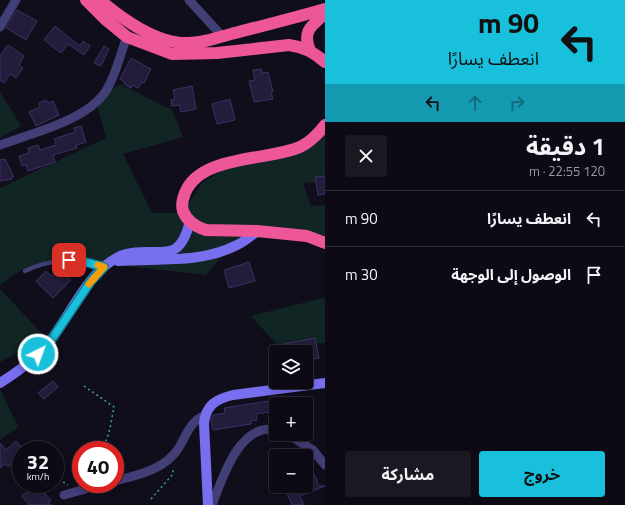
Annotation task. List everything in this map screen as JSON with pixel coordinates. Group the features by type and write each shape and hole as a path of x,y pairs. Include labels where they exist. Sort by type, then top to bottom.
{"highway":[{"path":"86,0 105,19 127,36 172,54 217,53 289,45 310,51 325,62"},
{"path":"100,0 120,17 166,40 186,43 222,36 325,9"},
{"path":"310,51 307,40 307,32 312,25 325,14"},
{"path":"325,124 314,137 301,146 277,154 217,167 196,176 186,189 182,202 184,211 190,221 206,230 258,231 325,238"},
{"path":"307,236 325,243"}],"street":[{"path":"0,27 16,0"},
{"path":"189,0 222,36"},
{"path":"0,145 78,115 92,106 101,98 107,89 127,36"},
{"path":"0,383 17,372 38,354 52,339 91,281 107,264 125,254 160,252 174,249 182,242 190,221"},
{"path":"107,264 204,256 237,245 258,231"},
{"path":"208,505 204,437 205,415 211,404 220,398 233,395 325,383"},
{"path":"124,479 145,473 160,466 173,456 196,419 205,415"},
{"path":"212,505 231,457 251,436 263,430 269,430"},
{"path":"298,441 313,450 325,465"},
{"path":"64,495 72,493"}],"lane":[{"path":"25,271 36,266 58,261 81,261 107,264"}],"path":[{"path":"84,386 114,407 105,441"},
{"path":"151,500 173,474 173,456"}],"green space":[{"path":"120,84 172,110 183,137 123,154 152,213 182,213 203,182 228,167 266,157 325,135 325,181 303,183 311,206 325,205 325,244 281,234 245,240 232,245 206,275 65,259 33,265 14,274 0,285 0,188 106,138 96,100"},
{"path":"0,92 21,126 0,138"},
{"path":"0,289 45,337 0,362"},
{"path":"323,298 325,299 325,343 277,345 251,316"},
{"path":"0,389 18,427 0,440"}],"building":[{"path":"17,10 37,21 26,40 6,28"},
{"path":"55,26 80,46 83,41 90,46 84,55 68,44 61,53 44,40"},
{"path":"8,45 24,56 19,65 23,68 16,78 10,74 4,83 0,80 0,56"},
{"path":"104,46 109,49 101,66 94,63"},
{"path":"131,58 151,69 144,83 142,82 138,88 132,85 131,88 124,84 125,82 120,79"},
{"path":"261,69 262,73 268,72 273,92 271,92 273,99 254,102 249,81 255,80 253,70"},
{"path":"192,86 196,109 181,112 180,105 172,106 171,100 175,99 173,90"},
{"path":"230,99 235,120 217,124 212,104"},
{"path":"46,100 48,103 53,101 59,115 36,126 29,112 40,107 39,103"},
{"path":"81,126 86,142 76,145 77,148 53,155 55,162 28,171 26,165 22,166 19,156 29,153 28,148 38,145 40,150 56,145 54,139 75,132 74,128"},
{"path":"5,159 14,177 11,177 12,179 0,181 0,160"},
{"path":"325,176 325,194 318,195 315,177"},
{"path":"249,262 255,281 229,288 224,270"},
{"path":"59,268 71,280 53,298 36,281 46,271 51,276"},
{"path":"315,338 319,358 313,359 313,345 284,344"},
{"path":"53,381 58,387 44,399 38,393"},
{"path":"269,401 269,412 256,414 257,420 251,421 251,424 213,430 211,419 213,415 225,413 224,408"},
{"path":"0,443 6,450 12,445 12,464 8,467 5,464 0,468"},
{"path":"313,472 319,486 325,486 313,491"},
{"path":"26,493 44,493 51,500 48,502 51,505 29,505 22,496"},
{"path":"287,493 308,493 300,496 304,505 292,505"}],"slow traffic":[{"path":"89,284 96,274 104,267 98,265"}],"route":[{"path":"38,354 52,339 91,281 104,267 81,261 69,260"}]}
